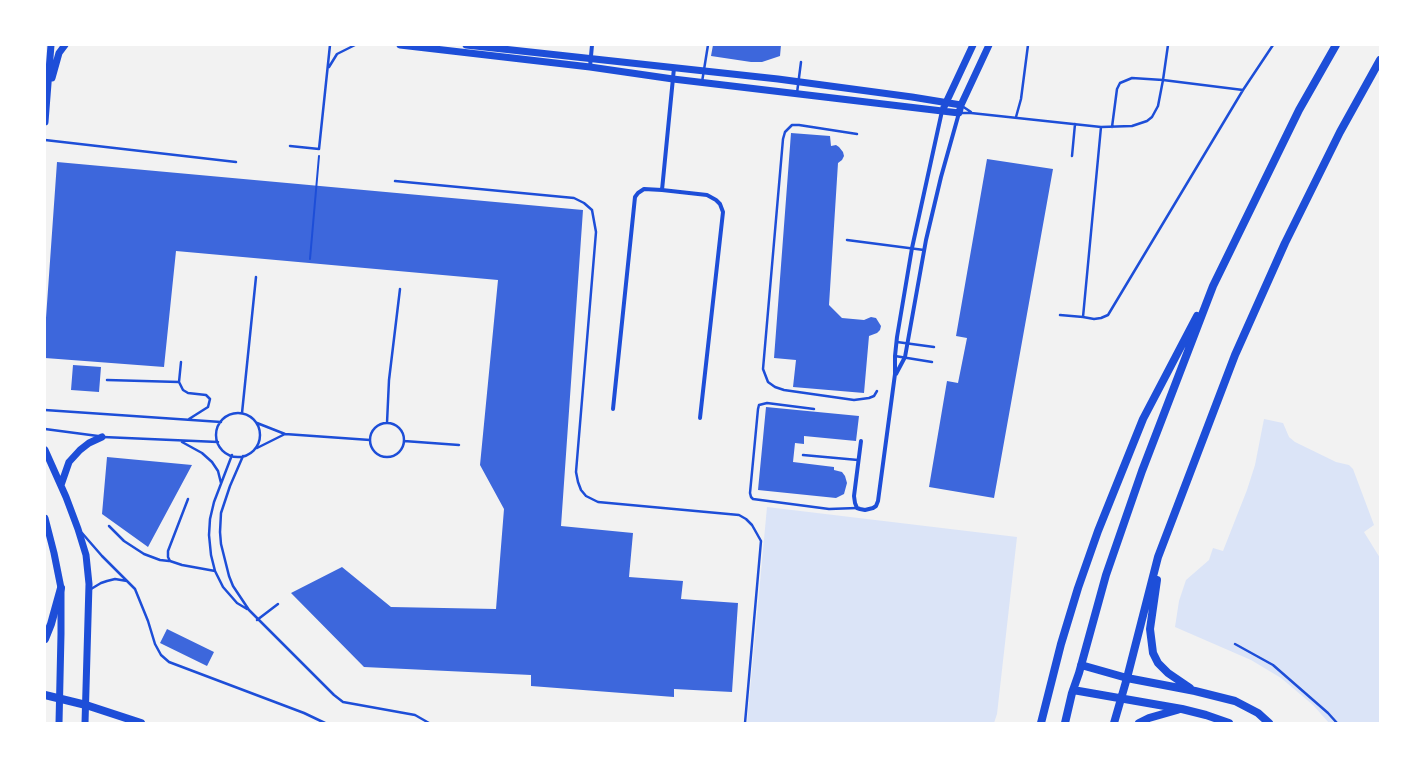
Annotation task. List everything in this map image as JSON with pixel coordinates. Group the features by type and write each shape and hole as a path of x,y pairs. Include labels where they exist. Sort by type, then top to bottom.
{"main road":[{"path":"1041,723 1061,644 1078,588 1098,531 1142,419 1213,286 1299,110 1336,45"},
{"path":"1114,723 1158,557 1235,355 1285,243 1340,132 1380,60"},
{"path":"1065,723 1106,575 1142,471 1213,286"},
{"path":"1158,557 1159,566 1150,629 1153,653 1158,663 1168,673 1195,691"},
{"path":"45,639 51,624 61,588"},
{"path":"1081,665 1127,678 1195,691 1235,701 1258,713 1269,723"},
{"path":"1073,690 1182,709 1229,723"},
{"path":"45,695 141,723"},
{"path":"1139,723 1149,718 1182,709"}],"street":[{"path":"45,122 51,45"},
{"path":"47,101 59,53 65,45"},
{"path":"400,45 590,63 704,71 798,82 961,105"},
{"path":"466,45 590,63 673,79 959,113"},
{"path":"590,63 592,45"},
{"path":"861,441 854,496 857,508 865,510 876,506 878,501 896,374 896,342 912,248 942,111 973,45"},
{"path":"896,374 905,357 924,250 941,177 961,105 989,45"},
{"path":"662,190 674,68"},
{"path":"613,409 635,197 644,189 662,190 707,195 720,204 722,212 700,418"},
{"path":"61,485 68,462 88,443 102,437"},
{"path":"45,450 61,485 78,529 86,555 89,590 85,723"},
{"path":"45,518 61,588 59,723"}],"lane":[{"path":"290,146 319,149 330,45"},
{"path":"328,68 337,54 355,45"},
{"path":"702,82 708,45"},
{"path":"1016,117 1021,99 1028,45"},
{"path":"959,113 1016,117 1101,127 1132,126 1147,121 1158,106 1168,45"},
{"path":"1060,315 1094,319 1108,315 1272,45"},
{"path":"797,93 801,62"},
{"path":"1112,127 1117,89 1120,83 1132,78 1163,80 1244,90"},
{"path":"961,105 971,113"},
{"path":"857,134 798,124 792,125 785,132 781,162 764,369 768,382 775,387 784,390 854,400 869,398 874,396 877,391"},
{"path":"1072,156 1075,124"},
{"path":"1083,317 1101,127"},
{"path":"45,140 236,162"},
{"path":"395,181 574,198 584,203 592,210 596,232 576,472 578,482 581,490 586,496 598,502 739,515 752,525 760,541 745,723"},
{"path":"847,240 924,250"},
{"path":"242,413 256,277"},
{"path":"387,423 389,380 400,289"},
{"path":"896,342 934,347"},
{"path":"895,356 932,362"},
{"path":"181,362 179,382 183,390 188,393 206,395 210,399 208,407 188,420"},
{"path":"107,380 179,382"},
{"path":"814,409 767,403 759,405 750,493 751,497 753,499 829,509 857,508"},
{"path":"45,410 221,422"},
{"path":"286,434 256,448 250,453 243,456 237,456 226,452 218,442 217,432 221,422 227,416 234,413 242,413 256,422 286,434 370,440"},
{"path":"256,422 260,435 256,448"},
{"path":"387,423 392,424 401,431 404,441 403,446 397,454 387,457 382,456 373,450 370,440 374,430 382,424 387,423"},
{"path":"45,429 102,437 218,442"},
{"path":"181,441 202,453 212,462 218,471 221,483"},
{"path":"404,441 459,445"},
{"path":"232,455 214,502 210,519 209,535 211,555 215,571 223,587 237,602 249,610"},
{"path":"803,455 859,460"},
{"path":"243,456 221,513 220,532 221,544 229,576 233,586 249,610 334,695 343,702 415,715 429,723"},
{"path":"170,561 168,551 188,499"},
{"path":"109,526 124,541 144,554 160,560 170,561 196,569 215,571"},
{"path":"78,529 135,589 140,599 155,644 161,655 169,662 304,713 326,723"},
{"path":"89,590 101,582 115,579 128,581"},
{"path":"258,620 278,604"},
{"path":"1236,644 1273,665 1328,713 1336,723"}],"path":[{"path":"310,259 319,149"}],"shaded area":[{"path":"1264,419 1283,423 1289,437 1295,442 1336,462 1349,465 1353,469 1374,525 1364,532 1380,558 1380,723 1329,723 1313,705 1281,678 1251,660 1175,627 1179,601 1186,580 1209,560 1213,548 1223,551 1247,490 1255,465"},
{"path":"767,507 1017,537 997,714 994,723 747,723"}],"building":[{"path":"713,45 781,45 780,56 762,62 751,62 711,56"},
{"path":"791,133 830,136 831,146 836,145 843,152 844,156 838,163 829,305 842,318 864,320 871,317 876,318 881,326 877,333 869,336 864,393 793,387 796,360 774,358"},
{"path":"987,159 1053,169 994,498 929,487 947,381 958,383 967,338 956,336"},
{"path":"57,162 583,210 561,526 633,533 629,577 683,581 681,599 738,603 732,692 674,689 674,697 531,686 531,675 364,667 291,593 342,567 391,607 496,609 504,509 480,465 498,280 176,251 164,367 45,358 45,332"},
{"path":"73,365 101,367 99,392 71,390"},
{"path":"766,407 859,416 856,441 804,436 804,444 795,443 793,462 834,467 834,470 842,472 847,483 844,494 836,498 758,490"},
{"path":"107,457 192,465 148,547 102,514"},
{"path":"167,629 214,652 207,666 160,643"}]}
